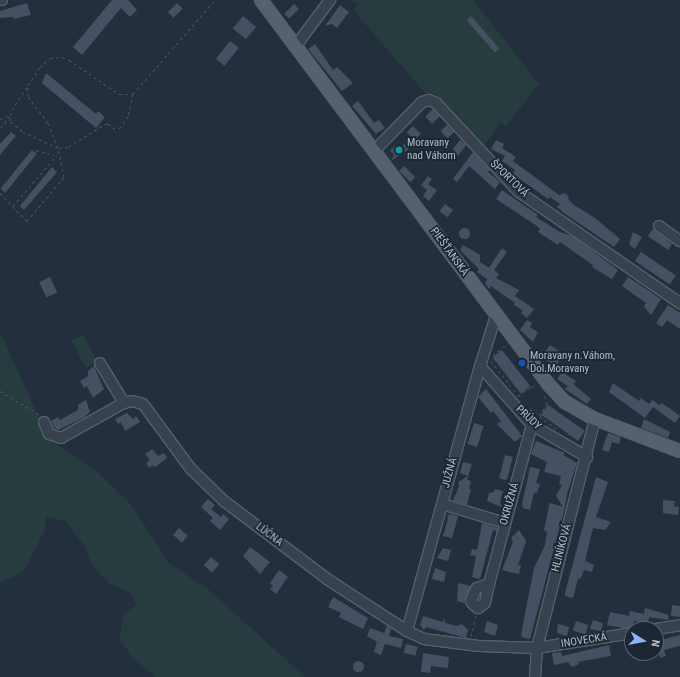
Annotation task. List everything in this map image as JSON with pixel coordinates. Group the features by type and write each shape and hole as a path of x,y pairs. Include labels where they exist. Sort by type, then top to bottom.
{"main road":[{"name":"PIEŠŤANSKÁ","path":"261,0 496,316 554,391 570,405 595,420 680,451"}],"street":[{"path":"295,47 330,0"},
{"name":"ŠPORTOVÁ","path":"374,151 422,102 430,100 436,103 519,192 680,303"},
{"path":"659,226 680,241"},
{"name":"JUŽNÁ","path":"407,631 480,366 496,316"},
{"path":"44,422 49,434 61,438 124,403 100,363"},
{"name":"PRÚDY","path":"480,366 535,420 587,457"},
{"name":"LÚČNA","path":"124,403 132,401 147,407 192,469 224,501 327,579 407,631 424,639 468,645 536,648"},
{"name":"OKRUŽNÁ","path":"478,608 472,601 474,593 477,588 488,584 535,420"},
{"name":"HLINÍKOVÁ","path":"535,677 536,648 555,591 582,492 586,476 587,457 595,420"},
{"path":"442,504 505,522"},
{"path":"664,628 680,625"},
{"name":"INOVECKÁ","path":"536,648 624,634"}],"path":[{"path":"10,116 15,127 58,148 78,143 107,123 115,129 121,127 128,116 133,94 214,0"},
{"path":"0,129 10,116 40,67 50,58 62,58 119,94 133,94"},
{"path":"0,193 27,221 64,177 58,155 58,148 48,123 28,96 28,85"},
{"path":"0,118 10,116"},
{"path":"36,150 58,155"},
{"path":"13,206 55,155"},
{"path":"509,343 489,358 522,401"},
{"path":"518,396 531,387 541,388"},
{"path":"535,420 547,404 543,390"},
{"path":"0,391 24,403 40,415 44,422"},
{"path":"526,406 535,420 562,433"},
{"path":"468,645 478,608"}],"green space":[{"path":"351,0 473,0 539,84 506,126 500,123 483,147 435,98 425,93 354,11 357,4"},
{"path":"0,332 49,439 97,472 132,506 169,563 209,590 305,677 156,677 134,659 119,639 124,614 136,605 131,593 110,584 92,565 84,545 65,521 46,516 44,532 24,571 0,583"},
{"path":"83,335 97,361 86,368 72,341"}],"building":[{"path":"112,0 128,0 137,10 130,17 121,8 82,55 73,47"},
{"path":"27,3 31,15 14,19 13,17 0,18 0,11"},
{"path":"177,3 183,9 173,18 168,12"},
{"path":"294,4 299,9 289,19 284,14"},
{"path":"340,5 349,12 337,28 332,24 325,26"},
{"path":"243,16 256,27 246,39 233,28"},
{"path":"471,16 499,48 495,52 466,20"},
{"path":"230,41 239,48 225,66 216,59"},
{"path":"315,44 333,70 337,67 353,83 342,91 308,49"},
{"path":"46,73 96,114 98,111 105,117 96,128 42,83"},
{"path":"358,101 374,123 379,120 385,128 376,134 352,106"},
{"path":"433,109 440,116 432,124 425,117"},
{"path":"447,125 454,132 448,138 441,131"},
{"path":"413,126 421,134 414,140 407,132"},
{"path":"11,132 16,136 0,155 0,144"},
{"path":"460,140 466,145 458,156 453,149"},
{"path":"496,140 504,144 502,148 516,157 513,161 559,195 565,193 574,205 595,218 620,239 614,247 564,213 557,207 560,204 550,197 548,199 513,174 515,170 502,161 505,156 491,149"},
{"name":"Moravany nad Váhom","path":"404,144 409,149 391,161 394,155 390,151 395,145 399,149"},
{"path":"32,150 37,154 5,193 1,189"},
{"path":"473,152 490,170 488,172 500,182 495,189 469,166 457,182 453,179"},
{"path":"404,166 415,177 410,182 399,171"},
{"path":"52,167 57,172 24,210 20,206"},
{"path":"428,176 432,179 428,184 437,190 429,201 423,196 427,190 421,185"},
{"path":"502,190 538,215 536,217 560,232 572,236 618,270 612,279 592,267 593,265 560,242 558,245 538,232 540,229 537,226 496,199"},
{"path":"445,204 453,210 448,217 440,211"},
{"path":"462,228 466,228 468,229 468,237 462,238 459,235 459,231"},
{"path":"653,229 672,244 668,250 648,236"},
{"path":"633,232 642,237 635,249 629,244"},
{"path":"463,245 480,255 480,262 489,268 502,248 507,252 494,270 499,274 496,278 519,290 515,296 534,309 527,318 521,313 523,311 513,304 515,303 491,286 489,289 485,283 487,279 477,272 479,269 460,250"},
{"path":"641,252 676,275 670,285 635,261"},
{"path":"50,277 57,292 46,297 39,282"},
{"path":"628,277 661,299 651,315 644,307 646,303 622,286"},
{"path":"668,305 680,313 680,329 667,320 662,327 656,323"},
{"path":"527,320 532,323 530,327 538,332 533,342 520,330"},
{"path":"550,345 563,354 554,370 548,366 550,363 541,357"},
{"path":"502,350 530,386 521,394 493,357"},
{"path":"94,366 104,389 93,398 87,386 84,388 80,381 88,376 88,371"},
{"path":"562,372 576,381 573,384 591,399 587,404 565,389 568,386 557,379"},
{"path":"613,383 639,401 641,398 649,404 652,400 660,405 662,403 680,416 675,423 653,407 645,418 609,392"},
{"path":"486,389 522,436 515,442 497,424 501,421 493,411 491,413 478,397"},
{"path":"86,400 90,412 83,418 58,430 54,427 51,421 58,417 60,420 78,410 78,405"},
{"path":"548,405 585,431 578,441 541,415"},
{"path":"127,413 133,419 136,416 140,422 125,431 121,422 118,424 115,419"},
{"path":"644,419 670,432 668,438 641,428"},
{"path":"474,423 484,426 477,447 468,444"},
{"path":"608,433 621,437 619,444 612,442 609,452 602,450"},
{"path":"536,441 565,453 563,455 577,463 567,494 565,507 530,639 521,637 534,568 545,545 547,532 544,530 549,506 550,503 563,507 556,496 562,485 559,484 561,476 544,472 547,462 531,454"},
{"path":"152,449 158,456 164,453 167,458 155,467 153,465 149,468 146,463 150,460 145,454"},
{"path":"505,455 513,457 507,480 499,478"},
{"path":"463,462 472,464 467,480 471,481 469,489 471,489 467,505 453,501 459,486 458,482 468,476 460,473"},
{"path":"530,467 540,469 536,483 540,484 537,493 534,493 530,510 523,508 522,504"},
{"path":"596,477 608,482 596,517 611,522 605,530 593,528 585,561 594,565 592,572 584,570 581,578 578,579 573,598 565,596 565,593"},
{"path":"495,489 503,491 500,502 502,507 487,501 489,493 494,492"},
{"path":"208,499 215,505 211,509 221,517 223,514 229,519 220,530 210,521 213,518 201,507"},
{"path":"663,500 675,501 674,506 679,507 678,515 663,513"},
{"path":"450,514 458,516 452,538 443,536 448,519 447,516"},
{"path":"482,523 498,528 497,531 493,530 480,579 472,577 476,556 470,555 472,549 477,550"},
{"path":"179,528 188,536 182,543 173,535"},
{"path":"519,530 526,541 518,565 521,565 519,574 502,570 513,542 511,538"},
{"path":"250,547 270,562 260,574 243,556"},
{"path":"443,548 451,550 448,561 437,558"},
{"path":"211,557 219,564 212,573 204,565"},
{"path":"435,568 446,572 444,582 432,579"},
{"path":"279,570 288,577 276,594 270,589 273,586 270,583"},
{"path":"458,583 471,586 464,603 457,601"},
{"path":"333,597 368,618 363,629 339,617 341,613 328,607"},
{"path":"672,605 680,606 680,617 671,616"},
{"path":"645,608 669,615 668,620 649,617 648,621 624,621 624,628 607,625 610,612 629,616 630,611 644,614"},
{"path":"423,616 442,622 444,619 445,623 457,626 462,624 468,630 466,638 426,627 424,630 420,625"},
{"path":"593,620 603,623 601,631 590,629"},
{"path":"487,621 498,625 495,636 484,632"},
{"path":"576,621 588,625 585,635 573,631"},
{"path":"558,624 569,627 567,636 557,633"},
{"path":"387,626 391,629 389,636 403,639 401,648 385,644 381,655 374,652 377,642 367,636 370,628 384,633"},
{"path":"680,635 680,646 664,650 664,639"},
{"path":"406,644 418,647 415,656 404,653"},
{"path":"609,645 611,656 578,662 579,664 572,667 568,662 554,665 552,653 561,652 562,656"},
{"path":"423,653 449,657 448,668 431,666 430,673 421,672"},
{"path":"356,661 360,661 362,662 362,670 356,671 353,668 353,664"}],"place":[{"name":"Moravany nad Váhom","path":"399,150"},
{"name":"Moravany n.Váhom, Dol.Moravany","path":"522,363"}]}
